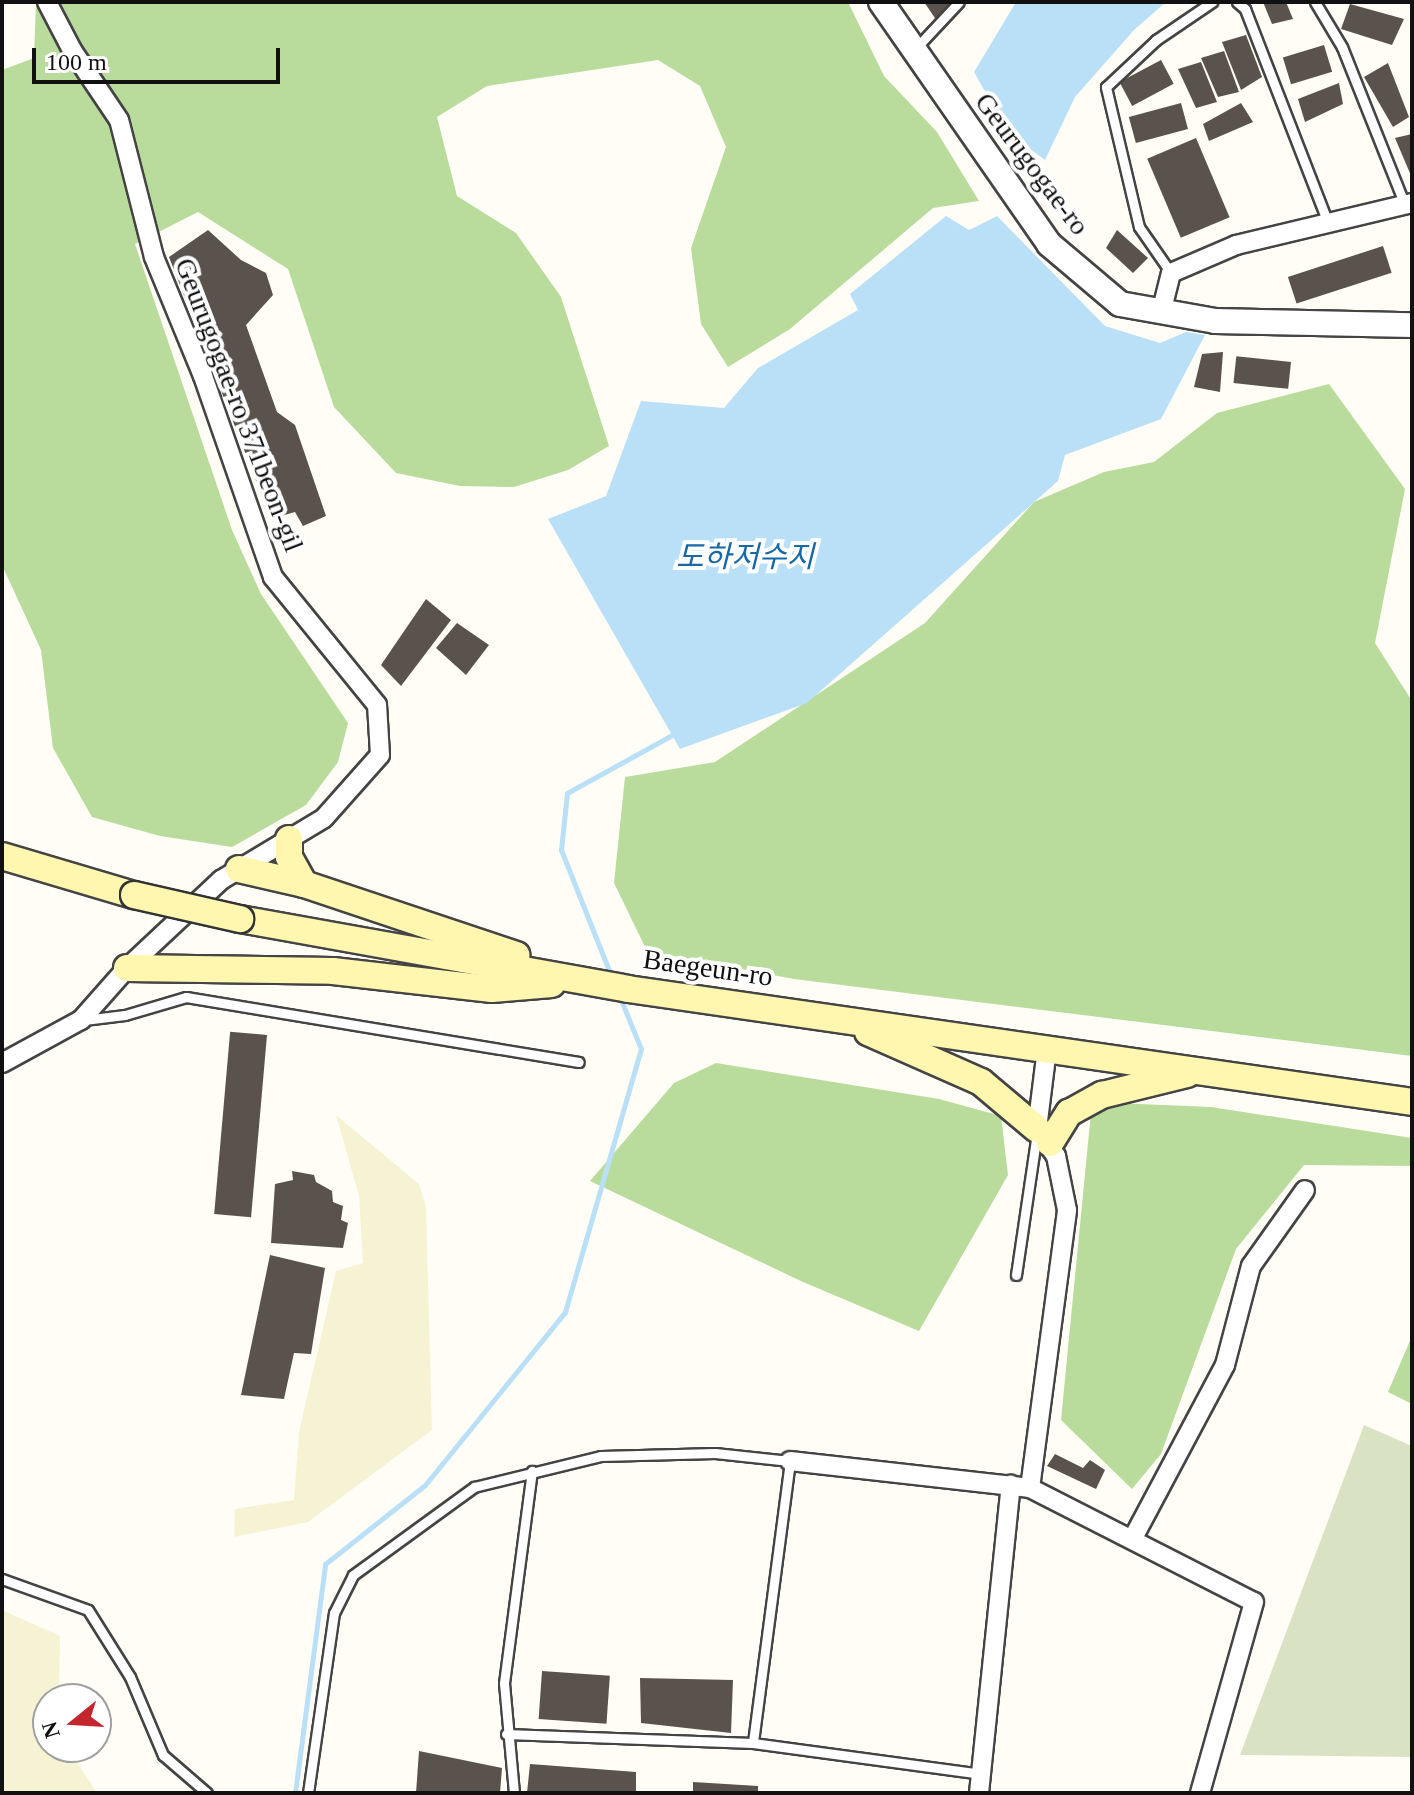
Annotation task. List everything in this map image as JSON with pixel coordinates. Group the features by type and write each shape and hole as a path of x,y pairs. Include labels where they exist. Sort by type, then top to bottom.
{"main road":[{"path":"289,839 289,857 304,884"},
{"name":"Baegeun-ro","path":"2,856 134,895 240,919 628,989 1412,1102"},
{"path":"239,869 304,884 594,982"},
{"path":"127,968 333,971 492,989 594,982"},
{"path":"839,1019 981,1082 1044,1136 1069,1113 1102,1095 1199,1071"}],"street":[{"name":"Geurugogae-ro 371beon-gil","path":"2,1063 81,1020 127,968 239,869 324,818 380,755 377,705 273,577 203,376 154,257 119,120 72,50 47,2"},
{"name":"Geurugogae-ro","path":"881,2 1049,244 1120,304 1215,321 1412,325"},
{"path":"1161,313 1171,273 1236,245 1409,204"},
{"path":"1030,1488 1067,1210 1044,1136 1047,1049"},
{"path":"1133,1538 1225,1365 1251,1266 1305,1190"},
{"path":"790,1461 1030,1488 1254,1602 1200,1793"},
{"path":"979,1793 1011,1485"}],"lane":[{"path":"913,52 959,2"},
{"path":"1171,273 1139,227 1106,87 1156,40 1212,2"},
{"path":"1237,2 1245,9 1328,223"},
{"path":"1315,2 1342,47 1409,204"},
{"path":"81,1020 125,1015 186,997 579,1062"},
{"path":"1016,1275 1044,1136"},
{"path":"308,1793 334,1613 353,1575 474,1487 601,1456 715,1453 790,1461 753,1743"},
{"path":"514,1793 506,1734 504,1683 532,1471"},
{"path":"2,1579 88,1610 130,1677 163,1755 207,1793"},
{"path":"506,1734 753,1743 982,1774"}],"shaded area":[{"path":"336,1115 419,1184 426,1207 432,1430 308,1522 234,1537 235,1509 294,1500 299,1432 336,1271 363,1263 359,1196"},
{"path":"2,1610 60,1636 59,1683 32,1683 32,1763 77,1763 97,1793 2,1793"}],"green space":[{"path":"36,2 848,2 884,76 937,132 979,201 933,208 790,329 728,367 701,324 691,248 726,147 700,86 658,60 487,86 437,117 457,196 516,233 561,297 609,446 568,470 514,487 460,486 396,473 334,407 288,269 198,212 135,244 232,530 261,594 348,723 338,762 306,805 232,847 160,836 92,817 53,748 41,650 2,565 2,70 34,58"},
{"path":"1329,384 1405,489 1375,643 1412,701 1412,1056 794,979 647,951 614,883 625,777 715,762 925,623 1034,502 1104,472 1154,462 1217,413"},
{"path":"716,1063 939,1099 1001,1116 1008,1175 919,1331 803,1282 590,1181 674,1083"},
{"path":"1092,1102 1211,1107 1412,1138 1412,1166 1304,1165 1236,1249 1161,1454 1132,1489 1061,1420"},
{"path":"1412,1336 1412,1404 1388,1392"},
{"path":"1364,1425 1412,1446 1412,1757 1240,1755"}],"water":[{"path":"1016,2 1166,2 1134,30 1075,97 1045,160 1009,134 974,72"},
{"name":"도하저수지","path":"946,216 969,230 997,216 1105,326 1160,343 1186,332 1205,335 1161,419 1065,455 1058,481 807,703 680,749 548,519 606,496 641,401 724,408 758,368 858,310 850,294"}],"building":[{"path":"924,2 951,2 937,21"},
{"path":"1263,2 1286,2 1293,19 1272,24"},
{"path":"1350,4 1404,19 1392,45 1341,29"},
{"path":"1246,35 1262,77 1241,90 1222,42"},
{"path":"1324,45 1332,72 1291,84 1283,58"},
{"path":"1224,51 1239,92 1218,97 1201,58"},
{"path":"1161,60 1174,84 1132,106 1120,82"},
{"path":"1201,62 1217,102 1196,108 1178,69"},
{"path":"1388,63 1409,117 1393,127 1364,77"},
{"path":"1339,83 1343,104 1305,122 1298,99"},
{"path":"1181,103 1188,129 1136,143 1129,117"},
{"path":"1241,103 1253,122 1209,141 1203,124"},
{"path":"1412,134 1412,178 1395,138"},
{"path":"1196,138 1230,217 1181,238 1147,159"},
{"path":"208,230 241,260 266,273 273,295 246,325 277,412 295,425 326,516 303,526 295,512 271,519 169,257"},
{"path":"1117,230 1148,258 1133,273 1106,248"},
{"path":"1383,246 1392,273 1297,304 1288,277"},
{"path":"1223,352 1220,392 1194,387 1202,354"},
{"path":"1236,356 1291,362 1288,389 1233,383"},
{"path":"426,599 451,620 401,686 381,665"},
{"path":"457,623 489,645 466,675 436,648"},
{"path":"230,1032 267,1035 251,1217 214,1214"},
{"path":"292,1171 314,1175 316,1182 332,1191 333,1202 343,1206 341,1220 348,1223 343,1248 271,1243 275,1184 293,1180"},
{"path":"270,1255 325,1268 311,1354 294,1353 284,1399 241,1395"},
{"path":"1055,1454 1083,1468 1090,1460 1105,1470 1096,1489 1047,1466"},
{"path":"542,1671 610,1676 606,1724 539,1719"},
{"path":"640,1678 733,1680 731,1733 641,1723"},
{"path":"419,1751 502,1768 500,1793 416,1793"},
{"path":"530,1764 636,1772 636,1793 527,1793"},
{"path":"693,1782 758,1786 758,1793 693,1793"}],"waterway":[{"path":"612,978 561,850 567,793 672,735"},
{"path":"295,1793 325,1564 425,1485 565,1312 641,1049 619,995"}]}
